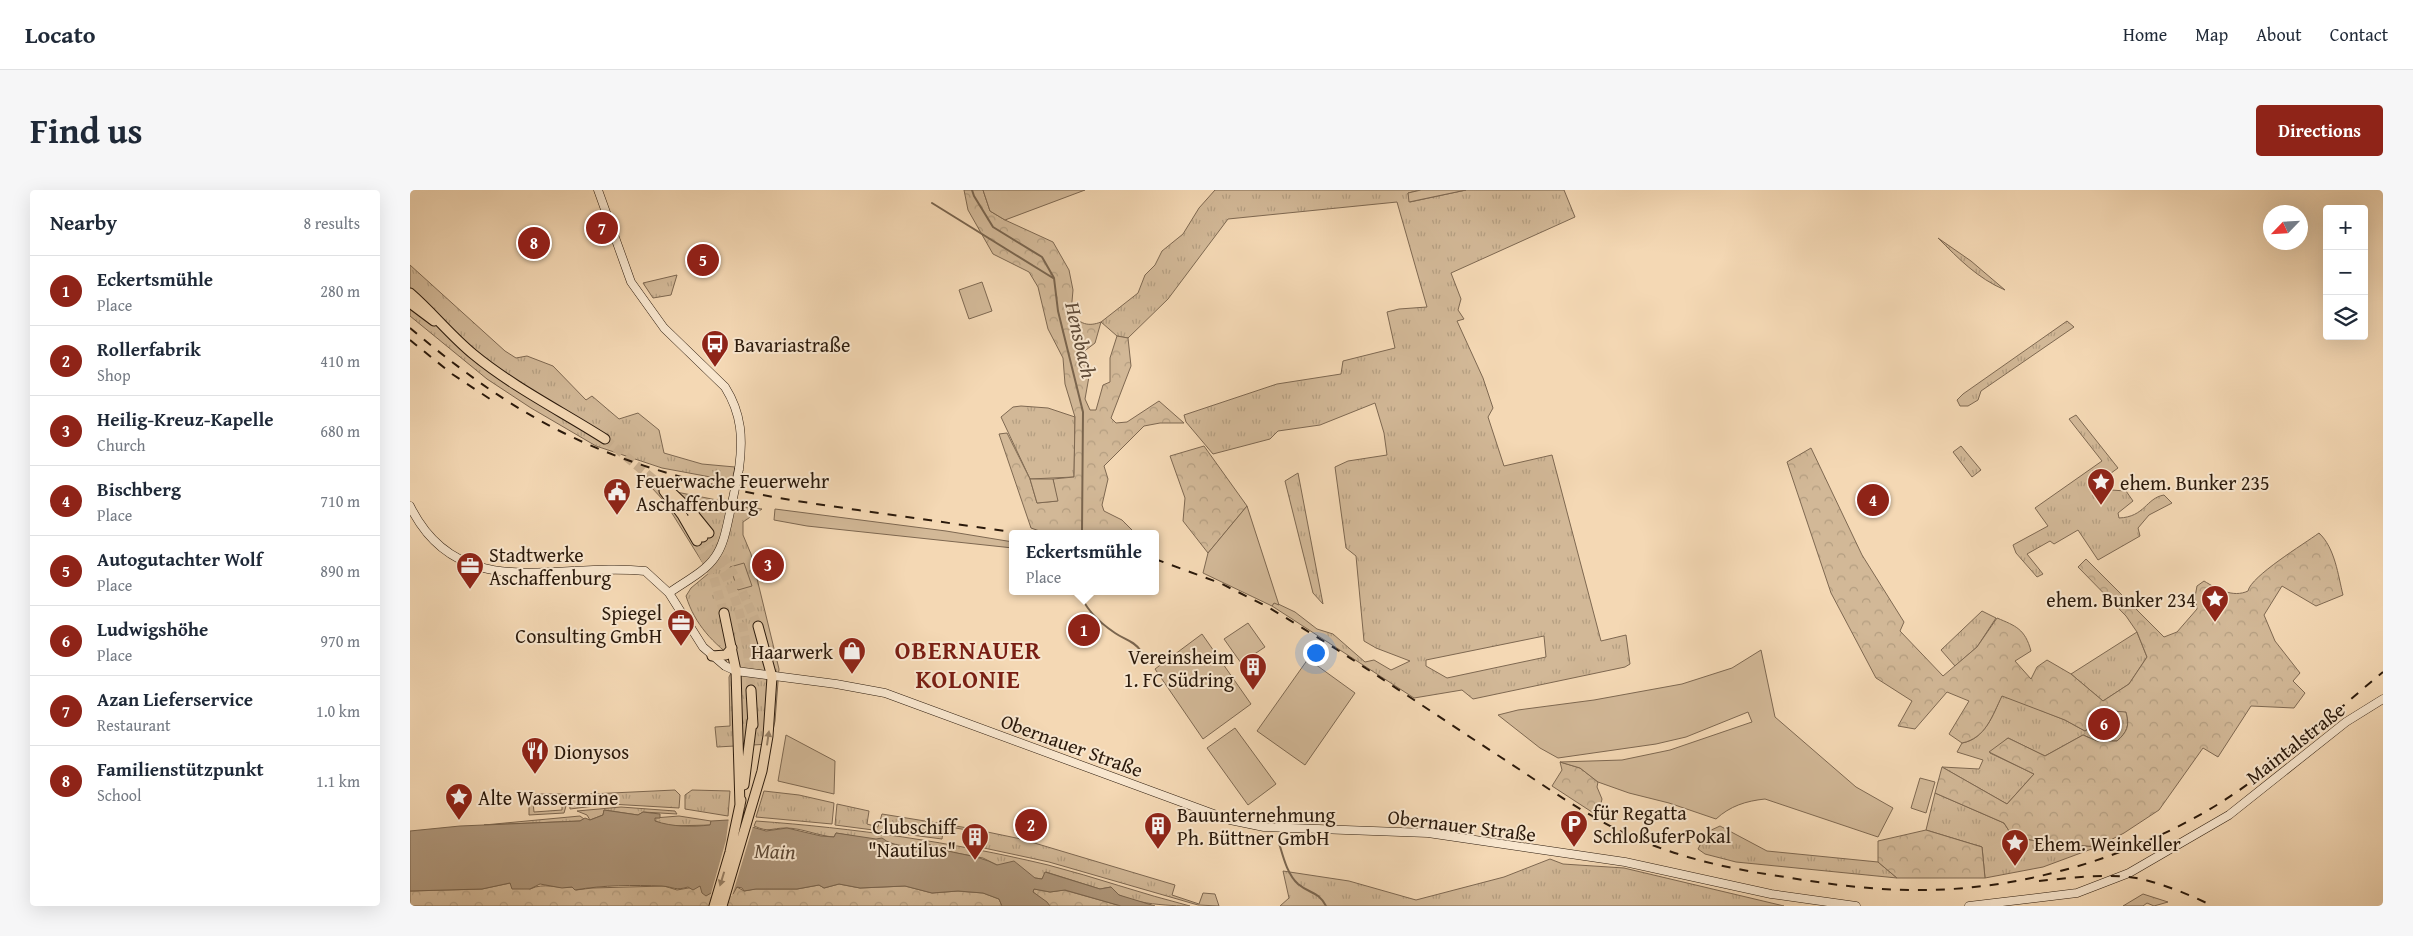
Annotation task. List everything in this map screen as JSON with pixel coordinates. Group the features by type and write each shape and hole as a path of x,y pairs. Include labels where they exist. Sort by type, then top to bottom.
{"highway":[{"path":"410,293 473,355 513,384 605,439"},
{"path":"410,303 422,314 441,325"},
{"path":"665,489 703,537"},
{"path":"724,613 735,667 740,806"},
{"path":"722,906 762,771 771,705 772,677 758,626"},
{"path":"712,656 726,655 732,648"},
{"path":"748,815 754,740 751,690"},
{"path":"714,906 730,852 740,806 752,721"}],"main road":[{"path":"598,190 631,282 664,328 725,387 735,407 742,431 739,469 723,541 716,556 710,563 669,593"},
{"name":"Obernauer Straße","path":"410,506 417,520 443,550 465,563 477,567 509,573 645,571 669,593 697,639 712,656 725,666 772,677 836,684 885,693 1193,808 1246,824 1288,829 1428,834 1625,862 1771,894 1856,906"},
{"name":"Maintalstraße","path":"1969,906 2077,893 2109,882 2184,843 2229,815 2346,722 2383,699"}],"green space":[{"path":"964,190 983,190 990,211 1053,242 1069,270 1073,290 1071,313 1084,324 1101,322 1095,343 1078,356 1090,371 1085,399 1090,410 1096,410 1103,385 1110,382 1110,358 1117,336 1128,338 1131,366 1111,418 1116,423 1127,422 1159,401 1184,423 1160,423 1144,426 1104,466 1108,479 1102,505 1104,511 1122,520 1132,530 1037,530 1031,528 999,434 1007,433 1030,479 1037,503 1057,501 1053,479 1074,477 1075,417 1065,384 1063,358 1048,329 1038,287 1029,272 993,254 968,210"},
{"path":"983,190 1085,190 1005,220 990,211"},
{"path":"1215,190 1421,190 1408,193 1410,202 1466,190 1564,190 1575,217 1451,273 1461,299 1458,310 1464,319 1457,321 1483,378 1493,408 1488,417 1504,466 1552,455 1601,641 1626,635 1630,664 1625,667 1473,699 1462,690 1414,698 1272,606 1274,602 1295,612 1317,629 1333,634 1365,662 1374,660 1391,670 1410,661 1376,648 1364,641 1356,556 1346,548 1335,467 1348,461 1387,455 1384,433 1375,403 1320,425 1278,431 1270,439 1213,454 1186,422 1184,415 1277,384 1341,374 1343,361 1395,348 1387,312 1427,307 1397,202 1228,219 1168,299 1128,338 1117,336 1101,322 1138,293 1145,275 1155,265 1162,251 1183,234 1199,208","holes":["1544,636 1546,657 1447,678 1426,666 1426,660"]},
{"path":"1421,190 1466,190 1409,202 1408,193"},
{"path":"1938,238 1971,261 2005,290 1977,274"},
{"path":"410,265 505,351 516,358 527,356 553,366 586,400 592,396 619,419 638,413 659,430 664,453 702,464 735,467 732,481 662,468 596,446 531,408 487,379 410,316"},
{"path":"677,275 671,295 653,298 643,283"},
{"path":"982,282 992,311 969,319 959,290"},
{"path":"2067,321 2074,327 1981,391 1978,400 1968,406 1960,406 1957,400 1963,394"},
{"path":"1013,407 1048,408 1075,417 1074,477 1030,479 1001,417"},
{"path":"2076,415 2118,468 2103,479 2111,490 2126,491 2133,501 2118,513 2119,518 2128,517 2140,511 2153,500 2164,495 2172,503 2149,515 2138,528 2140,536 2098,560 2078,530 2054,544 2050,541 2027,554 2043,574 2037,577 2016,553 2013,545 2048,526 2035,508 2102,461 2069,419"},
{"path":"1204,446 1247,506 1208,553 1183,521 1185,498 1170,456"},
{"path":"1961,446 1981,470 1972,477 1953,452"},
{"path":"1811,448 1862,555 1904,622 1900,631 1943,676 1977,647 1997,618 2015,626 2026,638 2031,651 2015,661 2031,679 2037,667 2047,660 2071,674 2103,701 2129,684 2147,657 2137,632 2126,616 2078,567 2086,559 2164,637 2177,632 2197,609 2195,597 2197,586 2204,581 2220,590 2231,593 2237,594 2248,591 2258,577 2319,533 2329,546 2343,595 2316,606 2282,586 2264,615 2275,641 2300,673 2293,681 2305,693 2294,708 2251,706 2218,757 2203,748 2159,810 2124,833 2097,847 2013,837 2004,823 1935,793 1942,767 2007,804 2034,774 1989,752 2008,738 2045,756 2083,735 2097,741 2117,741 2127,728 2126,712 2111,711 2085,731 2065,720 2002,696 1983,731 1962,743 1949,734 1969,701 1947,692 1915,729 1898,726 1912,701 1876,678 1831,593 1787,462"},
{"path":"1298,473 1323,604 1313,593 1285,481"},
{"path":"1030,479 1053,479 1058,501 1037,503"},
{"path":"651,487 727,502 740,507 762,509 743,522 743,535 751,554 779,669 775,721 770,744 717,747 715,727 730,726 729,677 737,661 706,633 694,616 686,596 691,588 709,573 665,502"},
{"path":"1247,506 1279,605 1274,603 1272,606 1203,573 1208,553"},
{"path":"775,509 946,531 1009,541 1009,548 807,526 774,520"},
{"path":"744,563 752,586 738,590 730,567"},
{"path":"1982,611 1996,618 1977,647 1955,666 1941,650"},
{"path":"1248,623 1265,647 1241,663 1224,639"},
{"path":"2137,632 2147,657 2129,684 2103,701 2071,674"},
{"path":"1202,634 1251,704 1203,739 1155,669"},
{"path":"1761,650 1775,717 1856,787 1893,808 1878,837 1765,799 1739,805 1716,819 1598,782 1580,768 1560,762 1622,760 1670,750 1752,722 1748,712 1686,737 1656,744 1558,758 1540,748 1498,715 1518,710 1594,700 1682,684 1732,668"},
{"path":"1308,659 1355,693 1305,765 1257,731"},
{"path":"2002,695 2065,720 2085,731 2115,710 2126,712 2127,728 2117,741 2096,741 2083,735 2045,756 2008,738 1990,753 2034,774 2007,804 1942,767 1979,769 1983,760 1957,752 1962,743 1977,737 1987,725"},
{"path":"1235,728 1276,784 1248,805 1207,748"},
{"path":"786,735 835,761 834,794 778,781"},
{"path":"1560,762 1580,768 1598,782 1597,787 1602,799 1598,816 1552,786 1562,770"},
{"path":"1920,778 1935,782 1926,813 1911,808"},
{"path":"675,790 680,795 679,808 610,804 570,809 569,795"},
{"path":"692,790 730,791 728,816 685,809 685,795"},
{"path":"764,791 799,795 834,803 832,824 756,817"},
{"path":"1935,793 2004,823 2013,837 2097,847 2043,867 1985,878 1982,847 1926,830"},
{"path":"529,794 565,794 565,802 562,800 533,802 534,812 562,810 562,806 566,806 564,813 529,815"},
{"path":"837,804 869,811 867,824 878,827 882,814 968,828 967,830 944,826 942,839 835,825"},
{"path":"621,807 675,811 677,814 643,812 638,815 604,810 603,815 590,820 587,815 577,811"},
{"path":"580,816 584,819 580,821 484,825"},
{"path":"679,816 711,821 711,825 668,826 655,821 654,818"},
{"path":"756,821 866,832 976,849 1048,865 1190,906 1146,903 1124,897 1116,893 1111,887 1100,889 1046,872 1042,879 1035,878 997,865 983,858 940,850 928,844 921,850 836,833 834,837 792,828 770,830 754,826"},
{"path":"1720,826 1767,851 1878,862 1897,878 1736,862 1705,854 1698,849 1707,832"},
{"path":"973,829 1021,839 1175,885 1172,895 1199,904 1203,893 1215,894 1219,906 1198,905 1049,862 970,845"},
{"path":"1926,830 1982,847 1985,878 1897,878 1878,862 1878,841"},
{"path":"1550,859 1563,864 1624,868 1784,906 1280,906 1289,898 1283,871 1349,881 1416,900 1504,877"},
{"path":"510,883 530,889 546,886 572,887 576,890 664,886 677,890 700,886 711,893 737,887 744,891 755,889 797,889 819,885 824,888 839,884 860,888 905,886 932,893 958,891 983,893 999,899 1002,906 410,906 410,891 482,889"},
{"path":"1034,889 1050,892 1064,890 1121,906 1050,906 1033,892"},
{"path":"2143,894 2168,902 2154,906 2147,903 2143,906 2123,906"}],"water":[{"name":"Main","path":"604,810 638,815 643,812 660,814 660,818 655,818 655,821 675,825 710,825 711,821 728,820 766,831 787,828 821,836 834,837 836,833 876,839 882,838 891,843 921,850 928,844 936,848 980,858 997,865 1014,861 1035,878 1042,879 1045,872 1100,889 1111,887 1119,895 1155,906 1121,906 1065,890 1050,892 1034,889 1033,892 1050,906 1002,906 999,899 983,893 958,891 932,893 905,886 860,888 839,884 824,888 819,885 797,889 756,889 744,891 742,888 737,887 733,894 711,893 706,896 702,893 700,886 693,890 688,887 677,889 662,886 607,886 575,890 572,887 562,888 540,884 530,889 512,889 510,883 482,889 410,891 410,831 460,826 580,821 585,818 590,820 603,815"}],"pier":[{"path":"729,817 754,823 732,896 710,897 726,840"}],"waterway":[{"name":"Hensbach","path":"972,190 993,227 1042,257 1054,278 1058,311 1083,412 1082,530"},
{"path":"932,203 1053,278"},
{"name":"Hensbach","path":"1081,595 1089,610 1104,625 1141,651"},
{"name":"Hensbach","path":"1279,843 1286,865 1294,880 1302,887 1314,893 1326,906"}],"tunnel":[{"path":"605,439 665,489"},
{"path":"709,533 738,582 758,626"},
{"path":"703,537 725,575 736,600 745,638 751,690"},
{"path":"697,541 713,575 724,613"}],"railway":[{"path":"410,328 467,373 527,413 570,436 639,464 711,484 784,499 1009,532"},
{"path":"410,340 452,374 493,401"},
{"path":"1159,560 1220,583 1266,606 1355,661 1559,796 1622,832 1682,855 1723,866 1764,874 1857,887 1929,890 2001,884 2072,868 2141,844 2205,812 2252,781 2297,746 2383,672"},
{"path":"2039,881 2100,876 2136,878 2176,890 2213,906"}],"place":[{"name":"Azan Lieferservice","path":"602,228"},
{"name":"Familienstützpunkt","path":"534,243"},
{"name":"Autogutachter Wolf","path":"703,260"},
{"name":"Bavariastraße","path":"715,368"},
{"name":"Bischberg","path":"1873,500"},
{"name":"ehem. Bunker 235","path":"2101,506"},
{"name":"Feuerwache Feuerwehr Aschaffenburg","path":"617,516"},
{"name":"Heilig-Kreuz-Kapelle","path":"768,565"},
{"name":"Stadtwerke Aschaffenburg","path":"470,590"},
{"name":"ehem. Bunker 234","path":"2215,623"},
{"name":"Eckertsmühle","path":"1084,630"},
{"name":"Spiegel Consulting GmbH","path":"681,647"},
{"name":"Haarwerk","path":"852,675"},
{"name":"Vereinsheim 1. FC Südring","path":"1253,691"},
{"name":"Ludwigshöhe","path":"2104,724"},
{"name":"Dionysos","path":"535,775"},
{"name":"Alte Wassermine","path":"459,821"},
{"name":"Rollerfabrik","path":"1031,825"},
{"name":"für Regatta SchloßuferPokal","path":"1574,848"},
{"name":"Bauunternehmung Ph. Büttner GmbH","path":"1158,850"},
{"name":"Clubschiff \"Nautilus\"","path":"975,861"},
{"name":"Ehem. Weinkeller","path":"2015,867"}],"district":[{"name":"OBERNAUER KOLONIE","path":"968,664"}]}
